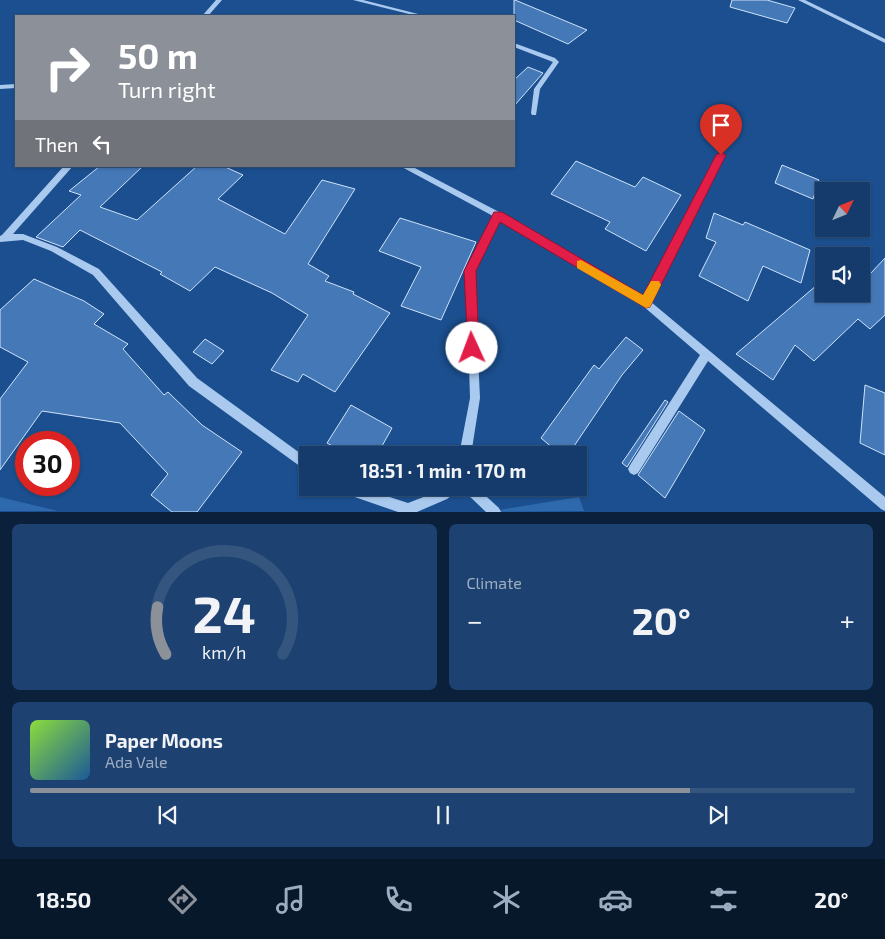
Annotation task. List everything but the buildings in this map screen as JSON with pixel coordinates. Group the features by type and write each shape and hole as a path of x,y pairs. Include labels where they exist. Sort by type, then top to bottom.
{"street":[{"path":"206,15 218,0"},
{"path":"356,0 419,15"},
{"path":"801,0 885,41"},
{"path":"515,45 553,59 556,62 536,89 534,113"},
{"path":"0,87 15,86"},
{"path":"646,303 721,155"},
{"path":"2,238 69,167"},
{"path":"406,167 498,215 646,303 885,505"},
{"path":"467,446 475,398 470,271 498,215"},
{"path":"2,238 23,237 54,250 96,272 193,382 299,459"},
{"path":"634,469 706,355"},
{"path":"370,496 408,509 443,496"},
{"path":"478,496 495,512"}],"shaded area":[{"path":"0,497 58,511 0,511"},
{"path":"579,497 584,511 487,512"}],"slow traffic":[{"path":"581,265 646,303 655,285"}],"route":[{"path":"472,348 470,271 498,215 646,303 721,155"}]}
